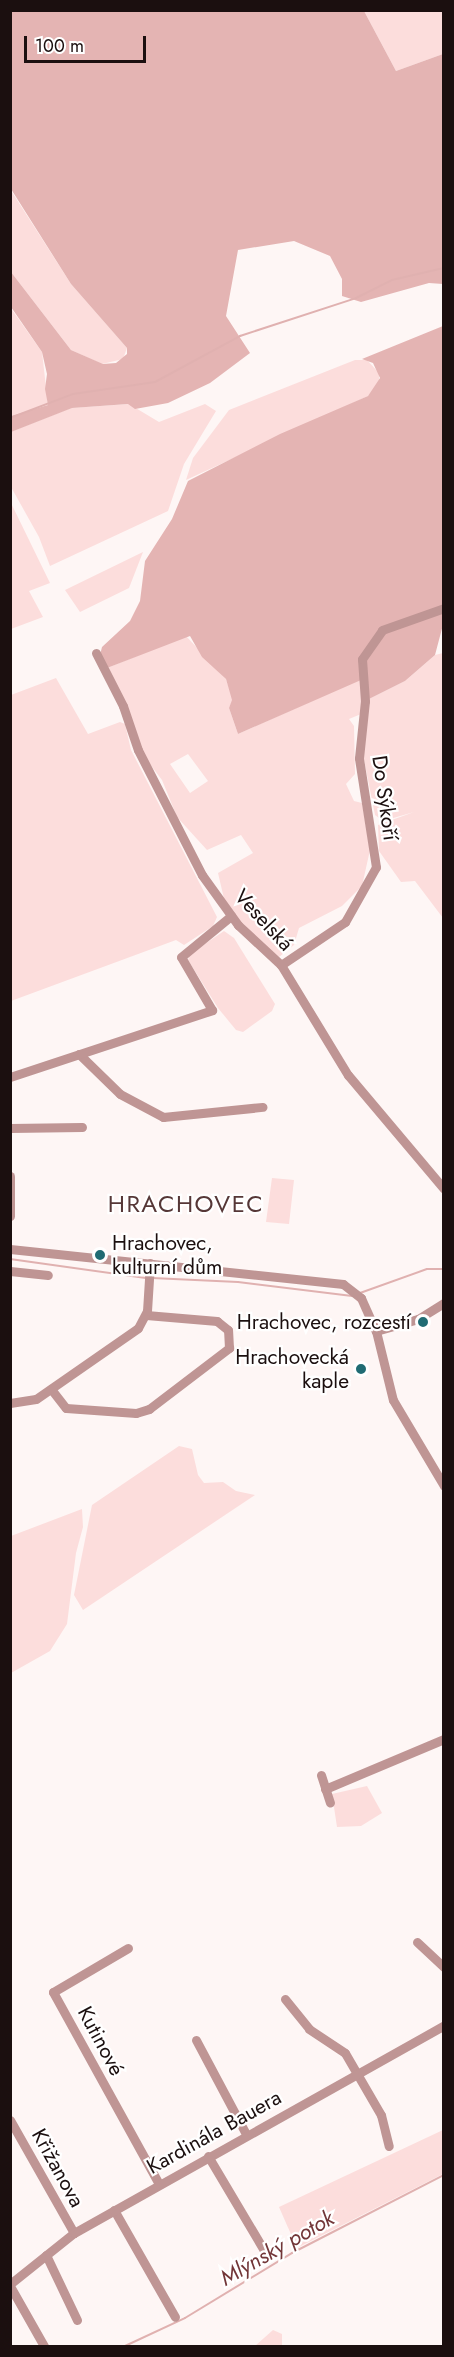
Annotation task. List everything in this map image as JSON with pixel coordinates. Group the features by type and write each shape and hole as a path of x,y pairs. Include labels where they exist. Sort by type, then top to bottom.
{"street":[{"name":"Do Sýkoří","path":"281,965 345,922 376,867 359,758 365,701 362,658 382,630 444,608"},
{"name":"Veselská","path":"96,652 123,706 138,750 202,875 231,916 281,965 348,1075 444,1189"},
{"path":"10,1077 212,1010 181,957 231,916"},
{"path":"79,1054 120,1094 163,1117 262,1107"},
{"path":"10,1128 82,1127"},
{"path":"10,1176 10,1216"},
{"path":"10,1249 150,1268 338,1283 358,1294 376,1331 393,1400 444,1486"},
{"path":"10,1403 29,1403 138,1328 146,1315 150,1268"},
{"path":"10,1271 48,1275"},
{"path":"376,1331 418,1319 444,1304"},
{"path":"51,1389 66,1408 144,1411 230,1348 228,1330 217,1321 146,1315"},
{"path":"325,1789 444,1739"},
{"path":"321,1775 330,1803"},
{"path":"417,1942 444,1967"},
{"name":"Kutinové","path":"128,1948 53,1992 159,2184"},
{"path":"285,1999 309,2029 345,2053 381,2115 389,2146"},
{"name":"Kardinála Bauera","path":"10,2285 74,2233 246,2134 444,2025"},
{"path":"196,2040 246,2134"},
{"name":"Křižanova","path":"10,2120 74,2233"},
{"path":"208,2156 268,2257"},
{"path":"114,2210 175,2317"},
{"path":"46,2255 77,2320"},
{"path":"10,2285 44,2346"}],"shaded area":[{"path":"11,10 364,11 396,71 443,54 443,284 429,283 361,302 342,296 342,279 330,256 294,241 238,250 226,316 250,353 210,383 168,403 135,409 128,404 72,408 11,432 11,416 48,405 45,389 47,374 42,352 11,307 11,272 71,350 103,364 116,363 127,354 127,348 71,284 11,189"},
{"path":"364,11 442,11 443,54 396,71"},
{"path":"10,189 71,284 127,348 123,359 102,364 71,350 11,272"},
{"path":"10,307 42,352 48,405 11,416"},
{"path":"443,326 444,621 435,655 405,681 367,700 361,680 238,734 229,708 232,700 226,679 202,657 190,636 107,668 100,655 102,647 130,621 140,601 145,561 172,519 188,481 280,434 368,396 380,378 373,363 362,359"},
{"path":"355,360 367,360 379,373 379,384 368,396 186,480 193,458 229,410"},
{"path":"129,404 159,422 205,404 216,411 184,464 168,511 50,566 39,537 11,487 10,432 71,408"},
{"path":"10,501 50,583 29,591 43,617 11,629"},
{"path":"143,552 129,588 80,612 65,590"},
{"path":"186,636 226,679 233,700 229,708 238,734 361,679 367,700 405,681 435,655 443,653 443,918 415,881 401,882 379,851 378,825 414,812 383,821 375,815 363,755 366,712 349,719 354,726 355,774 346,784 354,801 362,803 370,850 362,886 342,906 299,928 294,945 279,957 246,930 225,903 218,873 253,853 241,835 207,850 177,817 162,780 146,759 107,668","holes":["188,754 208,781 190,793 170,764"]},
{"path":"56,678 88,734 120,722 125,724 131,750 217,917 213,926 184,945 176,940 11,1001 11,695"},
{"path":"224,931 234,938 275,1004 272,1011 243,1032 236,1030 218,1008 188,960 190,954"},
{"path":"272,1178 294,1180 289,1224 266,1222"},
{"path":"179,1446 192,1449 198,1475 204,1483 223,1482 236,1491 255,1495 83,1610 74,1595 92,1505"},
{"path":"82,1509 83,1527 76,1553 67,1624 50,1651 11,1673 11,1536"},
{"path":"367,1786 382,1813 361,1826 337,1827 332,1794"},
{"path":"443,2130 443,2174 297,2248 279,2207"},
{"path":"273,2330 282,2334 282,2346 255,2346"}],"waterway":[{"path":"10,418 73,394 155,382 240,336 356,298 392,280 444,268"},
{"path":"10,1259 146,1278"},
{"path":"360,1293 427,1269 444,1269"},
{"path":"152,1278 238,1282 352,1296"},
{"name":"Mlýnský potok","path":"125,2346 185,2318 292,2253 444,2175"}],"place":[{"name":"Hrachovec, kulturní dům","path":"100,1255"},
{"name":"Hrachovec, rozcestí","path":"423,1322"},
{"name":"Hrachovecká kaple","path":"361,1369"}],"district":[{"name":"HRACHOVEC","path":"186,1204"}]}
